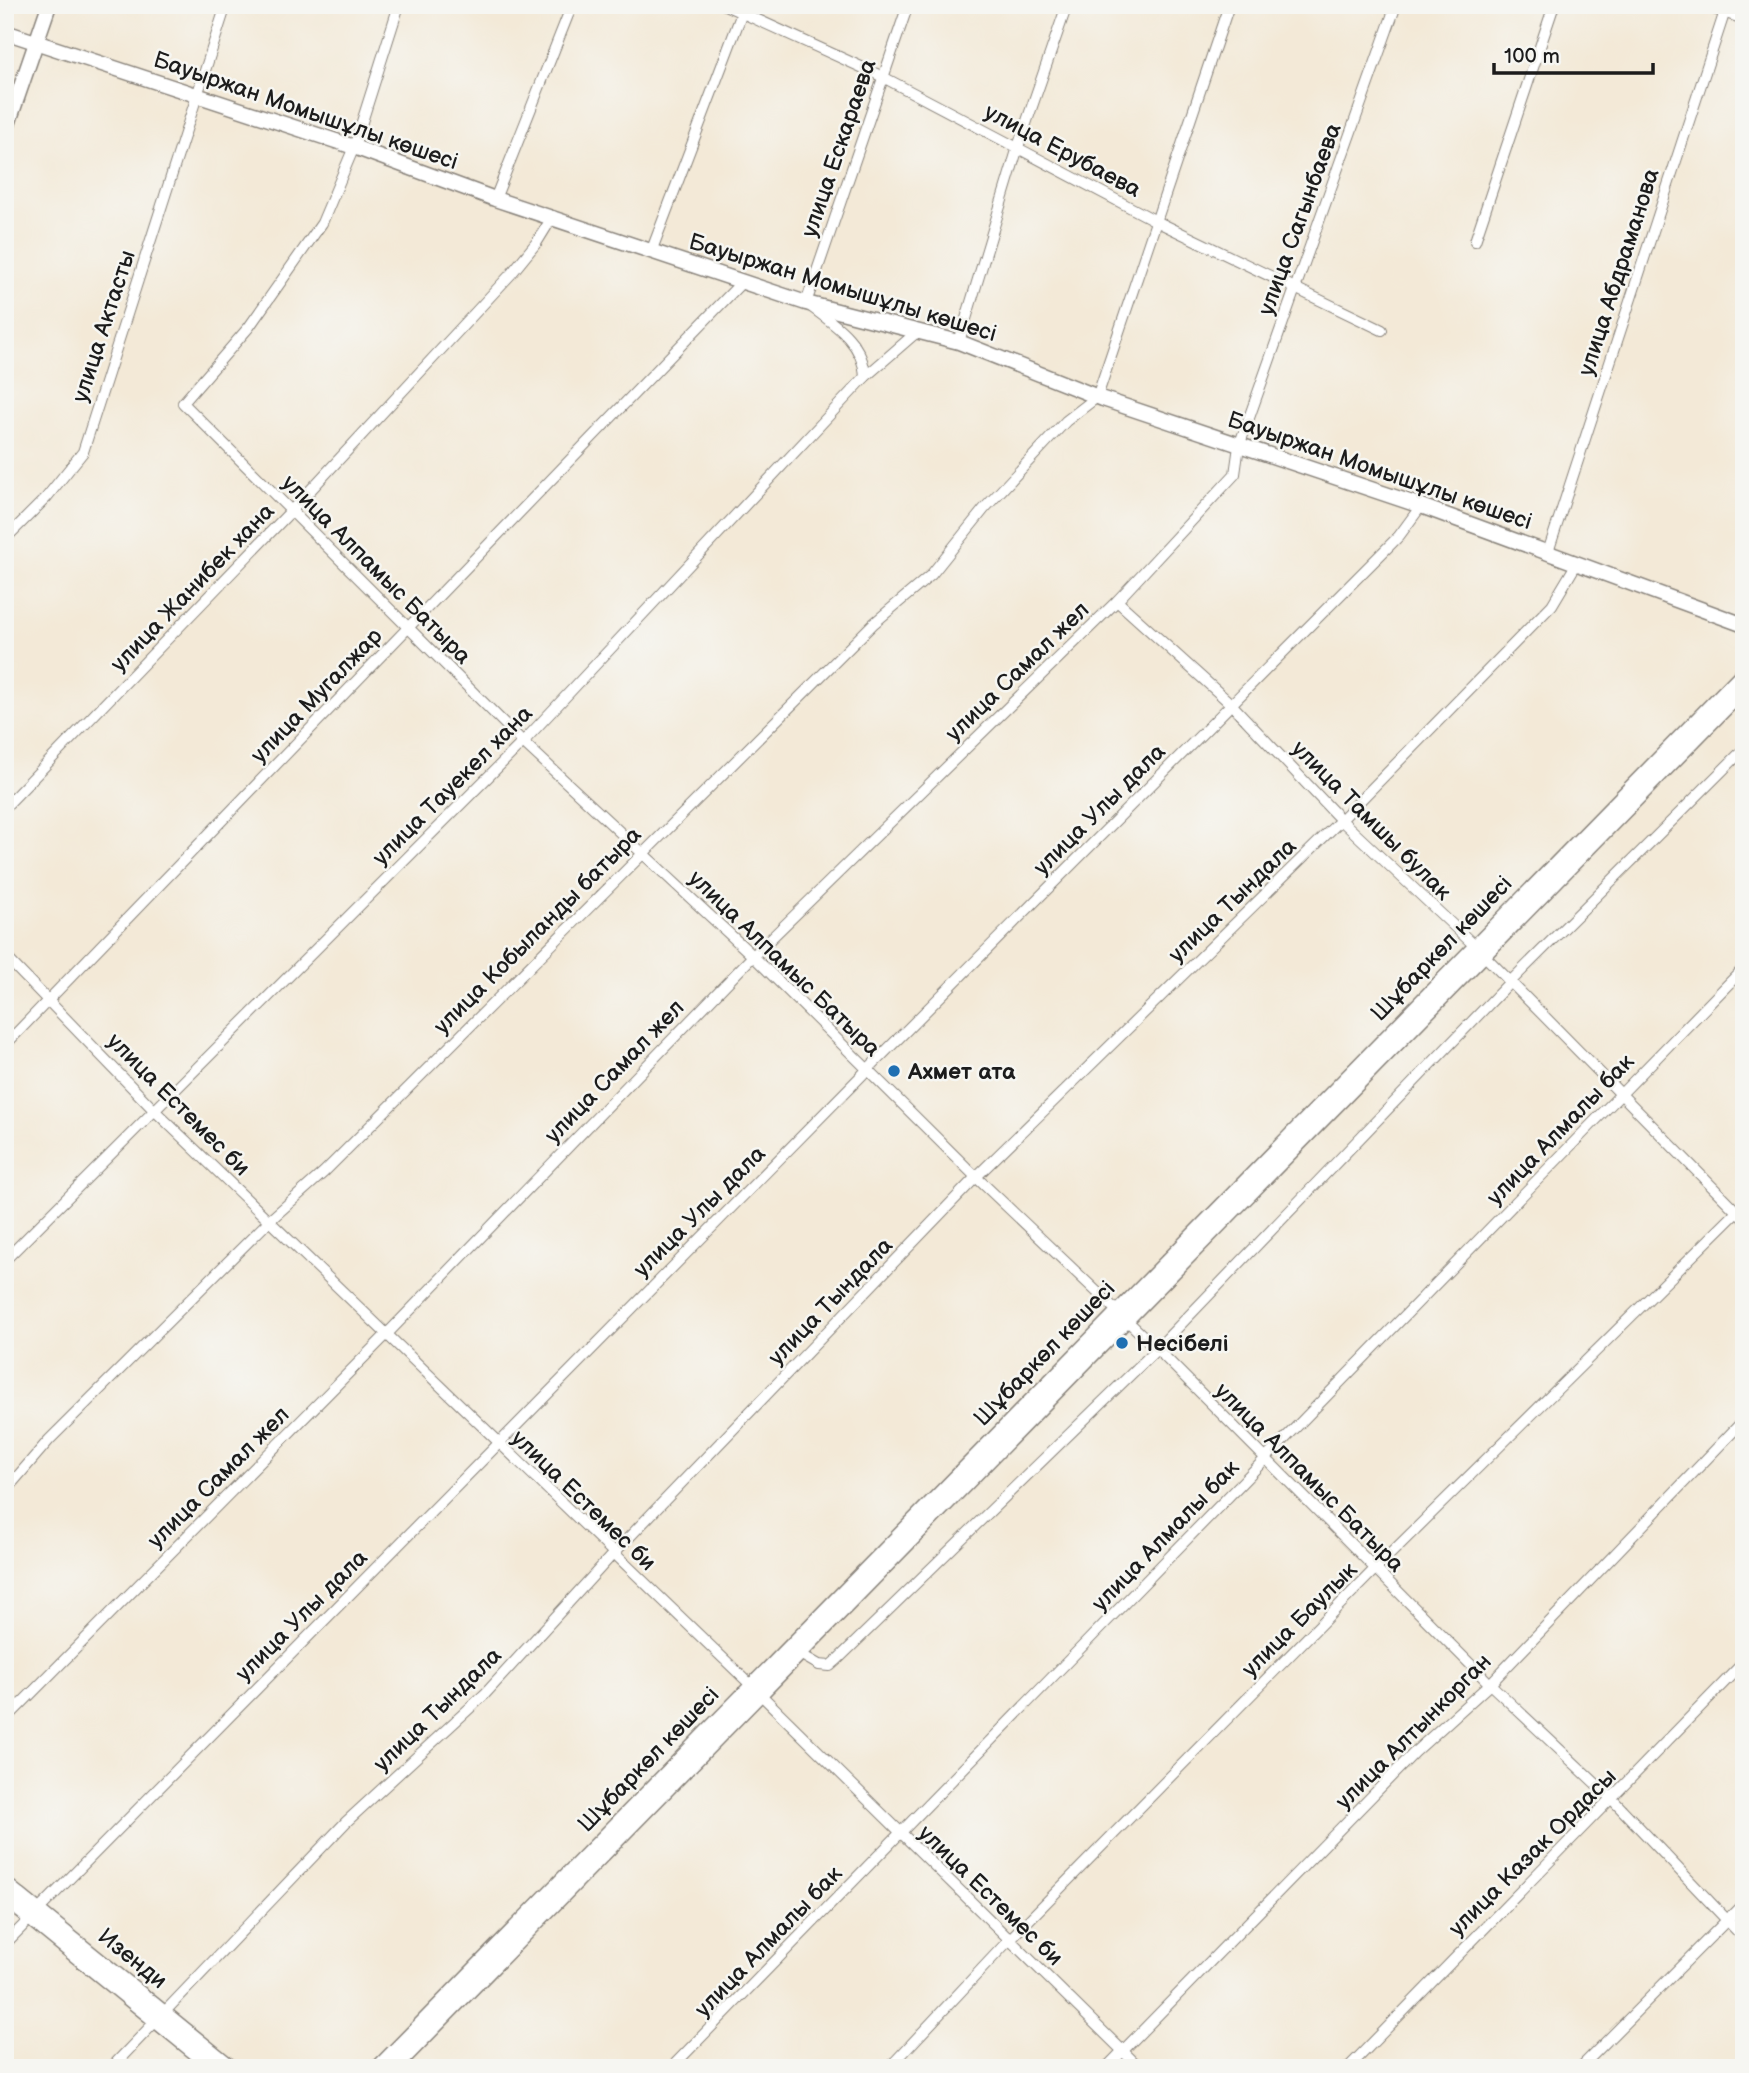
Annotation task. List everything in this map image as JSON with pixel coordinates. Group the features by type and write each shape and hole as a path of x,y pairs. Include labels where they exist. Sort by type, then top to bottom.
{"street":[{"path":"5,133 34,42 49,5"},
{"name":"улица Актасты","path":"5,540 46,498 83,452 226,5"},
{"path":"354,147 399,5"},
{"path":"495,199 572,5"},
{"name":"улица Ерубаева","path":"725,5 743,9 881,76 1158,222 1382,330"},
{"name":"улица Ескараева","path":"806,303 881,76 908,5"},
{"path":"959,342 1018,147 1067,5"},
{"path":"1097,397 1229,5"},
{"name":"улица Сагынбаева","path":"1239,446 1396,5"},
{"path":"1475,241 1554,5"},
{"path":"1702,5 1726,9 1744,19"},
{"path":"650,252 743,9"},
{"name":"улица Абдраманова","path":"1548,552 1726,9"},
{"name":"Бауыржан Момышұлы көшесі","path":"5,32 195,98 354,147 495,199 806,303 959,342 1097,397 1421,506 1744,625"},
{"name":"улица Алпамыс Батыра","path":"354,147 322,223 249,327 183,403 523,742 753,956 976,1177 1157,1349 1490,1684 1612,1799 1744,1938"},
{"name":"улица Жанибек хана","path":"5,807 292,510 511,274 537,242 552,216"},
{"name":"улица Мугалжар","path":"5,1045 742,282"},
{"path":"806,303 855,343 865,361 865,377"},
{"name":"улица Тауекел хана","path":"5,1260 523,742 865,377 918,331"},
{"name":"улица Кобыланды батыра","path":"5,1491 49,1440 269,1221 324,1172 642,852 873,624 931,575 984,509 1048,440 1066,421 1097,397"},
{"name":"улица Самал жел","path":"5,1720 386,1335 753,956 1117,601 1235,474 1239,446"},
{"name":"улица Улы дала","path":"5,1944 497,1443 1399,536 1421,506"},
{"name":"улица Тындала","path":"111,2068 346,1822 485,1694 612,1555 976,1177 1341,820 1552,605 1577,563"},
{"name":"улица Тамшы булак","path":"1117,601 1231,704 1341,820 1480,951 1741,1212"},
{"name":"Шұбаркөл көшесі","path":"1480,951 1743,672"},
{"name":"Шұбаркөл көшесі","path":"394,2068 756,1691 1122,1316 1480,951 1743,690"},
{"path":"800,1654 819,1665 830,1667 1157,1349 1510,982 1744,749"},
{"name":"улица Естемес би","path":"5,956 51,999 154,1110 612,1555 756,1691 1140,2068"},
{"name":"улица Алмалы бак","path":"671,2068 1744,968"},
{"name":"улица Баулык","path":"890,2068 1009,1940 1375,1569 1741,1212"},
{"name":"Шұбаркөл көшесі","path":"378,2068 756,1691 800,1654 1122,1316"},
{"name":"улица Алтынкорган","path":"1106,2068 1415,1752 1490,1684 1744,1420"},
{"name":"улица Казак Ордасы","path":"1348,2068 1744,1662"},
{"name":"Изенди","path":"5,1884 34,1914 160,2016 232,2068"},
{"name":"Изенди","path":"5,1898 34,1914"},
{"path":"1580,2068 1744,1903"},
{"name":"Изенди","path":"160,2016 214,2068"}],"place":[{"name":"Ахмет ата","path":"894,1071"},
{"name":"Несібелі","path":"1122,1343"}]}
